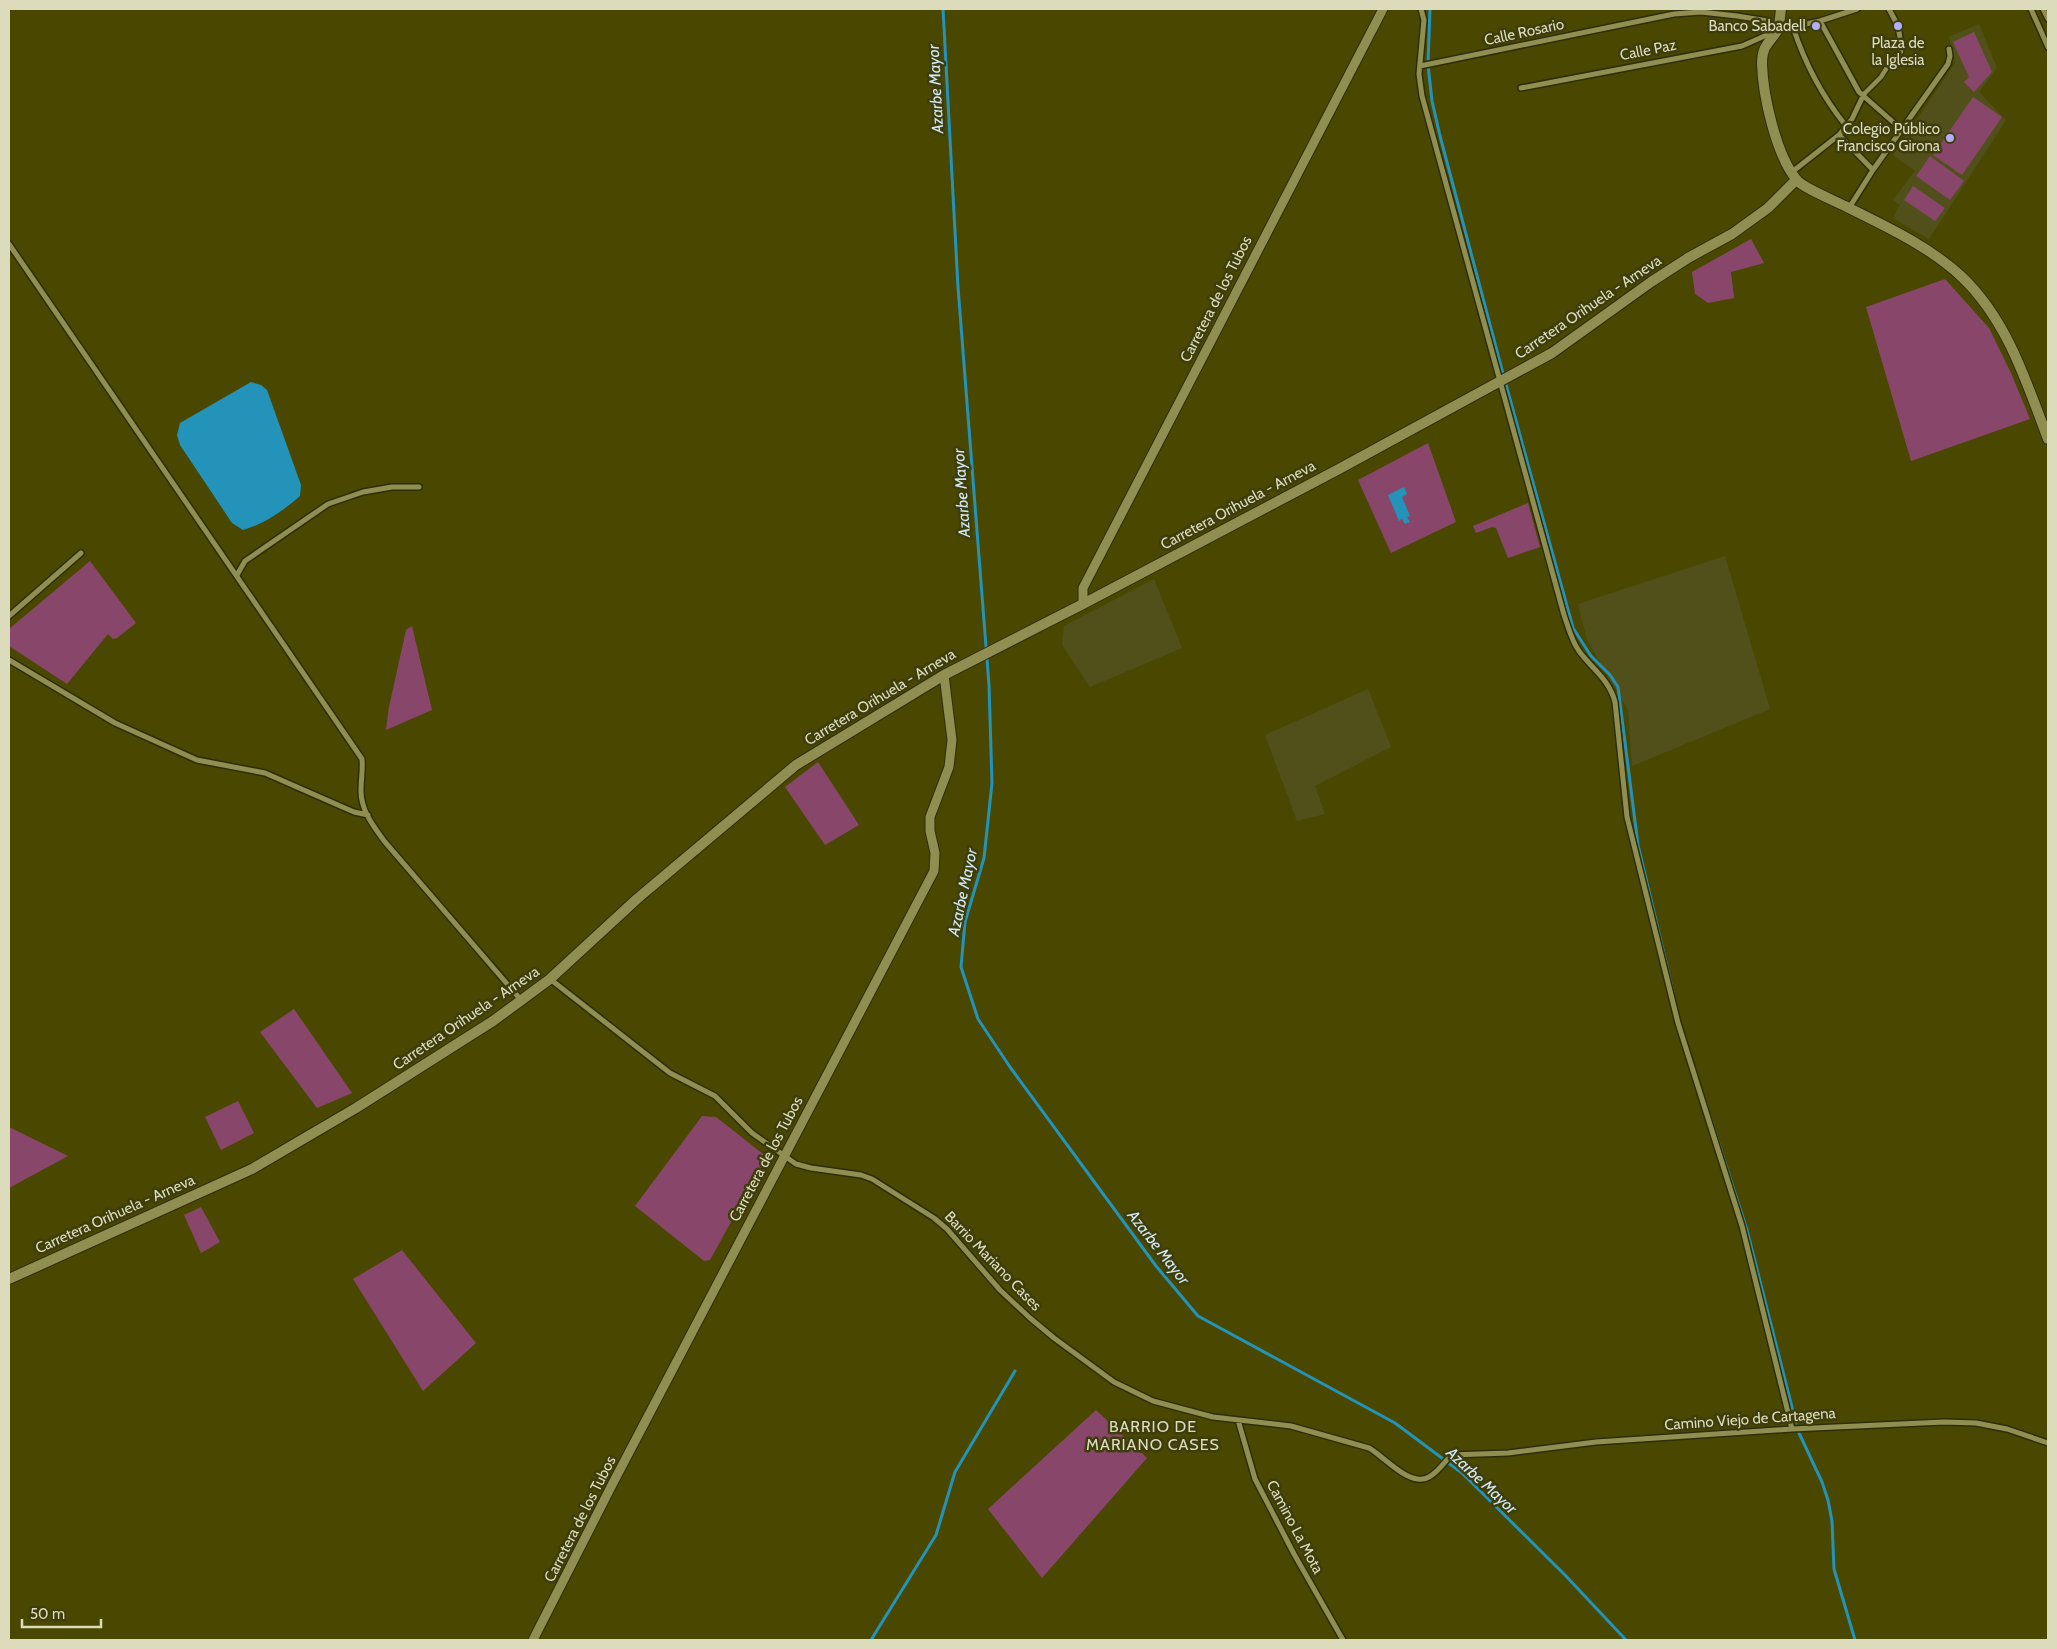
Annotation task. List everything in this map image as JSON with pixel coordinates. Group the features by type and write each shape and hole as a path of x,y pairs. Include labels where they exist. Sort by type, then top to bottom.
{"main road":[{"path":"1781,9 1778,30 1768,41 1763,51 1762,64 1768,110 1777,143 1794,176 1916,244 1960,275 1980,296 2003,329 2048,439"},
{"name":"Carretera Orihuela - Arneva","path":"9,1279 252,1168 356,1108 492,1021 550,979 638,898 796,764 964,664 1083,604 1503,381 1552,353 1658,277 1732,234 1768,208 1794,176"}],"street":[{"name":"Carretera de los Tubos","path":"1083,604 1083,588 1383,9"},
{"path":"1421,9 1424,20 1419,74 1422,96 1503,381 1564,615 1578,650 1607,681 1616,702 1629,826 1678,1023 1742,1226 1792,1429"},
{"name":"Calle Paz","path":"1521,88 1742,46 1778,30 1820,21 1857,9"},
{"path":"1794,176 1839,135 1852,118 1864,94 1882,77 1893,58 1901,52 1898,26 1889,9"},
{"path":"2031,9 2048,47"},
{"path":"2043,9 2048,19"},
{"name":"Calle Rosario","path":"1420,66 1674,11 1701,12 1768,21 1778,30"},
{"path":"1820,21 1859,92 1864,94 1902,130"},
{"path":"1792,27 1812,76 1846,126"},
{"path":"1849,208 1948,64 1949,49"},
{"path":"1839,135 1874,170"},
{"path":"9,244 362,759 361,792 368,816 385,842 521,1000"},
{"path":"237,575 245,561 328,504 363,492 392,487 419,487"},
{"path":"9,616 81,553"},
{"path":"9,660 115,723 197,760 264,773 354,812 368,816"},
{"name":"Carretera de los Tubos","path":"533,1640 784,1155 934,871 935,853 930,831 930,817 950,767 952,740 944,675"},
{"name":"Barrio Mariano Cases","path":"550,979 670,1073 715,1096 752,1133 796,1164 860,1175 872,1179 921,1209 947,1230 1000,1290 1030,1318 1114,1382 1153,1401 1213,1417 1291,1426 1369,1448 1412,1479 1422,1480 1430,1477 1451,1455"},
{"name":"Camino La Mota","path":"1238,1420 1254,1479 1343,1640"},
{"name":"Camino Viejo de Cartagena","path":"1451,1455 1508,1453 1596,1442 1912,1422 1976,1423 2007,1428 2048,1443"}],"shaded area":[{"name":"Colegio Público Francisco Girona","path":"1979,24 1997,68 1979,92 2006,120 1929,239 1893,218 1900,205 1893,200 1915,171 1893,155 1955,63 1949,37"},
{"path":"1974,32 1992,72 1974,92 1964,82 1969,77 1953,42"},
{"path":"1973,97 2002,117 1962,175 1933,155"},
{"path":"1930,156 1964,181 1950,200 1916,176"},
{"path":"1913,186 1945,208 1935,221 1904,200"},
{"path":"1751,239 1764,263 1731,272 1734,298 1708,303 1695,294 1692,272"},
{"path":"1945,279 1989,328 2011,373 2030,419 1911,461 1866,307"},
{"path":"1428,443 1456,522 1391,553 1358,480"},
{"path":"1528,503 1540,547 1508,558 1496,528 1492,527 1476,533 1473,526"},
{"path":"1725,556 1770,709 1632,766 1628,710 1587,640 1578,604"},
{"path":"90,561 136,623 117,638 113,639 108,634 67,684 9,646 9,629"},
{"path":"1154,579 1182,648 1090,687 1062,645 1064,626"},
{"path":"412,626 432,710 386,730 389,707 406,630"},
{"path":"1368,689 1391,747 1315,786 1325,814 1297,821 1265,735"},
{"path":"818,762 859,825 825,845 785,787"},
{"path":"294,1009 352,1093 317,1108 260,1032"},
{"path":"238,1101 254,1133 221,1150 205,1117"},
{"path":"702,1116 716,1117 767,1157 710,1260 704,1261 635,1206"},
{"path":"9,1127 68,1156 9,1188"},
{"path":"201,1207 220,1242 201,1253 184,1215"},
{"path":"402,1250 476,1343 423,1391 353,1279"},
{"path":"1096,1410 1147,1458 1042,1578 988,1509"}],"water":[{"path":"251,382 261,385 267,390 301,485 300,496 287,507 266,521 243,530 232,523 180,445 177,435 180,423"},
{"path":"1404,487 1407,494 1402,497 1410,516 1407,517 1410,522 1405,524 1402,519 1399,521 1388,495"}],"waterway":[{"name":"Azarbe Mayor","path":"943,9 958,287 989,685 992,783 984,858 965,922 961,967 978,1019 1010,1067 1156,1266 1198,1316 1395,1423 1462,1473 1565,1575 1626,1640"},
{"path":"1428,63 1430,9"},
{"path":"1428,65 1432,101 1440,136 1573,628 1591,656 1610,675 1618,687 1638,845 1673,992"},
{"path":"1702,1092 1747,1230 1796,1423"},
{"path":"871,1640 936,1535 955,1472 1015,1371"},
{"path":"1799,1433 1822,1482 1828,1500 1832,1521 1834,1569 1855,1640"}],"place":[{"name":"Banco Sabadell","path":"1816,26"},
{"name":"Plaza de la Iglesia","path":"1898,26"},
{"name":"Colegio Público Francisco Girona","path":"1950,138"}],"district":[{"name":"BARRIO DE MARIANO CASES","path":"1153,1435"}]}
